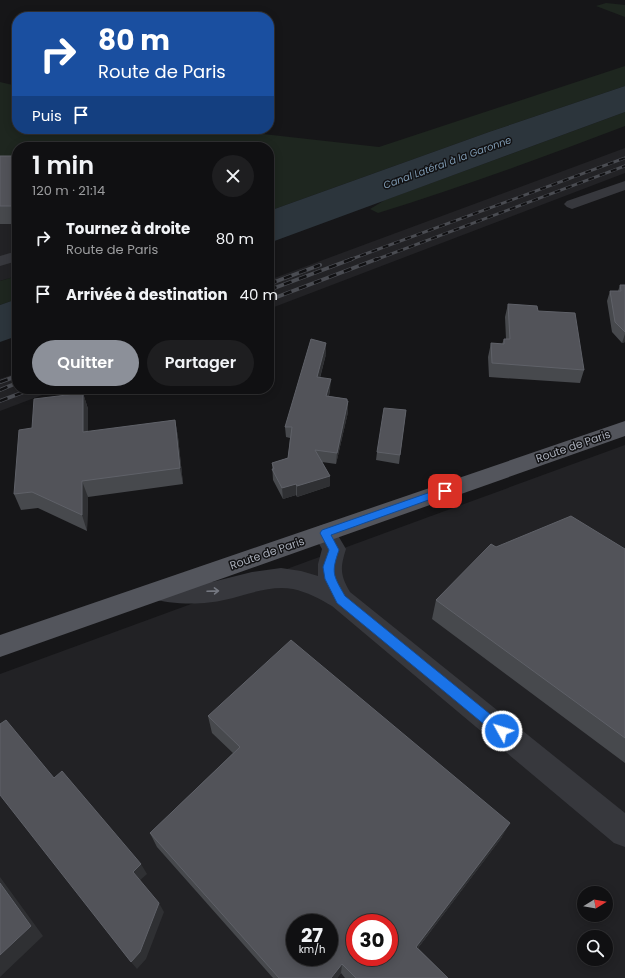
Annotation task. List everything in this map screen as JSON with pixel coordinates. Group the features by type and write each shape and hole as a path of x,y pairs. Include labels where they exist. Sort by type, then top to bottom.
{"main road":[{"name":"Route de Paris","path":"0,646 625,428"}],"street":[{"path":"572,204 625,185"},
{"path":"0,261 12,257"},
{"path":"325,533 334,550 328,567 330,579 341,600"},
{"path":"160,591 217,592 257,581 283,579 301,580 316,585 341,600 625,832"}],"shaded area":[{"path":"606,3 625,5 625,17 596,6"},
{"path":"625,66 625,86 489,132 274,209 274,142 12,142 12,163 0,163 0,82 12,85 12,134 262,134 379,147"},
{"path":"625,112 625,126 441,193 378,213 370,209 385,200"},
{"path":"625,148 625,173 274,307 274,278"},
{"path":"0,163 12,163 12,277 0,281"},
{"path":"12,277 12,301 0,305 0,281"},
{"path":"12,375 12,394 45,394 0,411 0,379"},
{"path":"625,445 625,978 0,978 0,674"}],"water":[{"name":"Canal Latéral à la Garonne","path":"625,86 625,112 274,241 274,209 489,132"},
{"path":"12,301 12,338 0,342 0,305"}],"building":[{"path":"0,156 12,156 12,206 0,206"},
{"path":"620,285 625,285 625,332 615,322 610,291 621,291"},
{"path":"508,304 537,306 538,311 575,313 584,370 492,363 491,343 504,344 504,339 510,339"},
{"path":"311,339 326,343 317,377 331,379 326,396 347,399 348,401 337,453 315,450 330,476 297,486 296,484 282,488 272,469 274,469 272,463 288,458 292,427 285,427"},
{"path":"83,394 83,432 175,420 180,468 82,481 82,515 32,492 14,494 19,430 32,428 34,399"},
{"path":"384,408 406,410 400,455 377,452"},
{"path":"571,516 625,549 625,738 436,600 491,544 496,547"},
{"path":"291,640 510,823 416,947 448,978 356,978 342,964 331,978 279,978 150,833 240,747 208,716"},
{"path":"6,720 54,778 62,771 141,864 133,872 159,903 140,952 131,962 0,795 0,724"},
{"path":"0,883 31,926 0,955"}],"railway":[{"path":"349,260 625,158"},
{"path":"375,260 625,166"},
{"path":"274,288 352,259"},
{"path":"274,298 377,259"},
{"path":"274,282 320,265"},
{"path":"0,382 12,378"},
{"path":"0,390 12,385"},
{"path":"0,401 19,394"}],"route":[{"path":"445,491 325,533 334,550 328,567 330,579 341,600 502,731"}]}
